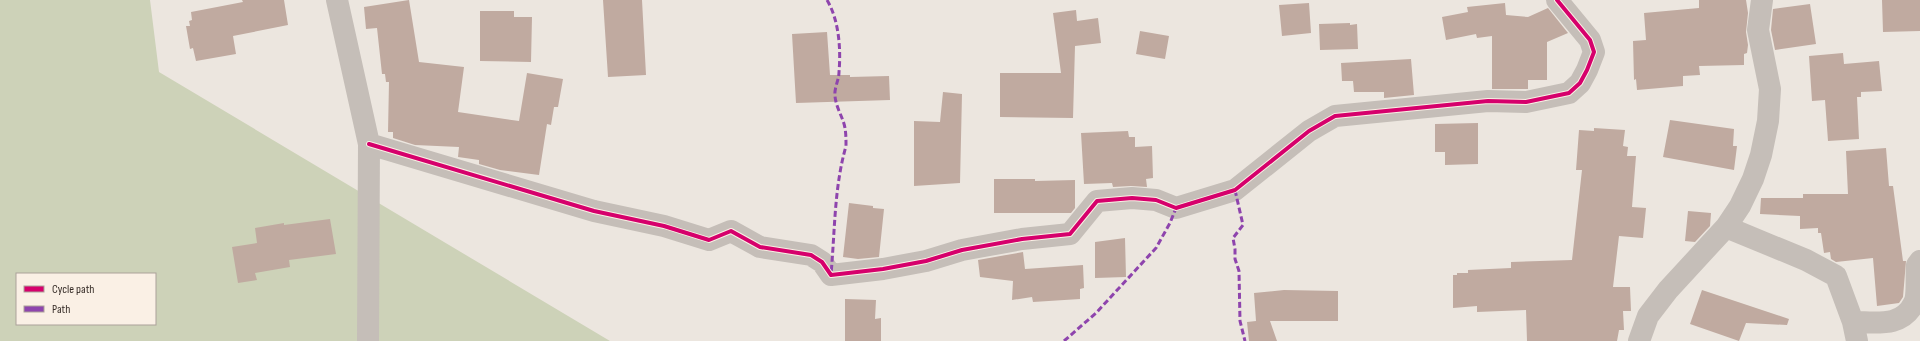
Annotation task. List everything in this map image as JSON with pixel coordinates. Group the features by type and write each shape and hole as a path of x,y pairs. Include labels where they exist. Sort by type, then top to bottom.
{"street":[{"path":"337,0 369,144 368,341"},
{"path":"369,144 594,211 664,226 709,240 731,231 760,247 811,255 822,262 831,275 883,269 926,261 962,250 1022,239 1070,234 1097,201 1132,198 1156,200 1176,208 1235,190 1309,131 1334,116 1488,101 1526,102 1564,95 1580,83 1594,52 1590,40 1557,0"},
{"path":"1639,341 1648,316 1668,290 1726,227 1740,206 1753,179 1761,155 1768,121 1770,89 1758,30 1762,0"},
{"path":"1726,227 1806,260 1836,276 1855,331 1894,322 1904,316 1915,302 1917,265 1920,261"}],"green space":[{"path":"0,0 150,0 159,72 610,341 0,341"}],"building":[{"path":"242,0 284,0 288,25 233,36 236,54 196,61 193,48 190,49 186,26 190,26 189,21 192,20 191,12 243,2"},
{"path":"409,0 419,62 464,67 458,112 519,121 527,73 563,79 558,107 554,107 551,125 547,124 539,175 500,170 479,164 479,160 458,157 459,147 415,145 393,138 393,132 388,132 389,82 386,82 385,74 382,74 377,28 366,29 364,7"},
{"path":"603,0 642,0 646,75 608,77"},
{"path":"1699,0 1746,0 1748,13 1746,32 1748,45 1747,53 1744,54 1744,65 1699,66 1700,75 1683,76 1683,86 1637,90 1636,79 1634,80 1633,41 1646,40 1644,13 1699,8"},
{"path":"1882,0 1920,0 1920,31 1883,32"},
{"path":"1309,3 1311,33 1282,36 1279,5"},
{"path":"1505,3 1506,15 1528,17 1548,8 1568,33 1547,42 1547,80 1528,80 1528,89 1492,89 1492,36 1477,38 1476,34 1446,40 1442,17 1468,12 1467,7"},
{"path":"1810,4 1816,44 1775,50 1771,30 1773,9"},
{"path":"1076,10 1077,21 1098,18 1101,43 1075,46 1073,118 1000,117 1000,73 1061,73 1053,13"},
{"path":"480,11 514,11 514,17 532,17 531,62 480,61"},
{"path":"1350,23 1350,25 1357,24 1358,49 1320,50 1319,24"},
{"path":"1140,31 1169,36 1165,59 1136,54"},
{"path":"827,32 830,75 850,75 850,77 889,76 890,100 796,103 792,34"},
{"path":"1843,53 1844,64 1879,61 1882,91 1861,92 1861,97 1857,97 1859,139 1828,141 1825,100 1812,101 1809,56"},
{"path":"1411,59 1414,95 1384,98 1384,92 1354,92 1353,81 1342,81 1341,63"},
{"path":"943,92 962,94 960,183 914,186 914,121 940,122"},
{"path":"1670,120 1734,129 1733,146 1737,146 1734,170 1663,157"},
{"path":"1478,123 1478,164 1445,165 1445,152 1435,152 1435,124"},
{"path":"1594,128 1625,130 1623,146 1628,147 1627,156 1636,156 1632,207 1646,208 1643,238 1619,236 1613,287 1630,287 1631,311 1623,311 1624,330 1619,330 1617,341 1527,341 1526,310 1477,312 1477,306 1453,308 1453,275 1457,275 1457,273 1468,273 1468,270 1511,268 1511,262 1572,260 1582,170 1576,170 1579,130 1594,131"},
{"path":"1128,131 1129,137 1135,137 1135,147 1152,146 1153,178 1146,179 1147,187 1113,187 1112,183 1084,184 1081,133"},
{"path":"1886,148 1889,186 1893,186 1903,261 1906,261 1903,297 1899,303 1877,306 1873,258 1836,262 1831,259 1830,252 1824,253 1821,233 1818,233 1818,228 1800,229 1800,216 1760,214 1761,198 1803,198 1803,194 1848,194 1846,151"},
{"path":"994,179 1035,179 1035,181 1075,180 1075,208 1071,213 994,213"},
{"path":"849,203 884,209 879,257 858,259 843,257"},
{"path":"1688,211 1711,213 1710,226 1695,242 1685,241"},
{"path":"330,219 336,254 289,260 290,267 255,273 257,280 238,283 232,247 257,243 255,228 284,223 284,225"},
{"path":"1125,238 1126,277 1095,278 1095,242"},
{"path":"1023,252 1025,269 1083,265 1084,288 1080,289 1080,299 1033,302 1032,297 1012,300 1013,281 980,277 978,260"},
{"path":"1284,290 1338,291 1338,321 1270,321 1277,341 1249,341 1247,322 1256,321 1254,293"},
{"path":"1702,290 1789,319 1787,325 1746,323 1739,341 1690,324"},
{"path":"845,299 876,300 875,319 881,318 881,341 845,341"}],"marked path":[{"path":"827,0 837,26 840,63 835,96 844,124 846,142 837,194 831,274"},
{"path":"1235,190 1243,225 1233,238 1235,259 1239,271 1240,321 1245,341"},
{"path":"1064,341 1096,313 1156,248 1170,223 1176,208"}],"cycle path":[{"path":"369,144 594,211 664,226 709,240 731,231 760,247 811,255 822,262 831,275 883,269 926,261 962,250 1022,239 1070,234 1097,201 1132,198 1156,200 1176,208 1235,190 1309,131 1335,116 1488,101 1526,102 1569,93 1580,83 1594,52 1590,40 1557,0"}]}
